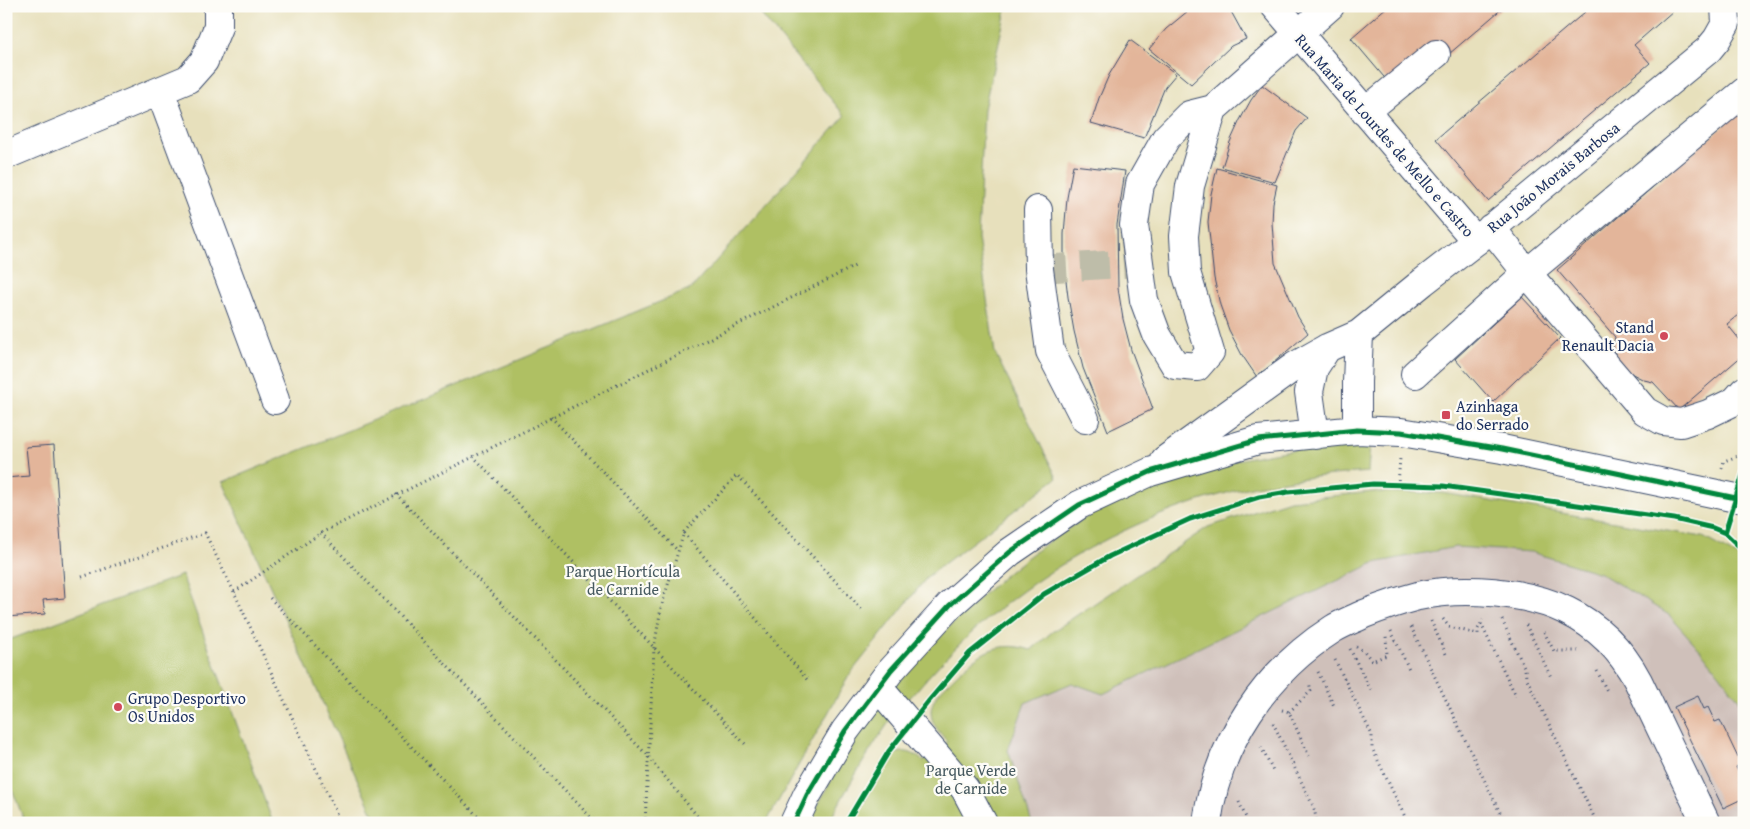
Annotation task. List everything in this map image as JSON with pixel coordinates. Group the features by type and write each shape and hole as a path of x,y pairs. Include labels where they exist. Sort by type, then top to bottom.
{"street":[{"path":"6,155 188,79 204,61 218,27 218,6"},
{"name":"Rua Maria de Lourdes de Mello e Castro","path":"1275,6 1365,112 1483,235 1527,273 1645,411 1664,421 1681,424 1735,401 1744,391"},
{"path":"1213,109 1190,186 1184,236 1186,272 1210,352 1196,367 1176,365 1157,335 1144,300 1134,224 1140,184 1166,138 1189,115 1213,109 1330,6"},
{"name":"Rua João Morais Barbosa","path":"1150,472 1295,366 1327,348 1359,334 1483,235 1708,50 1726,23 1724,6"},
{"path":"1365,112 1436,54"},
{"path":"160,91 275,400"},
{"path":"1415,374 1527,273 1744,92"},
{"path":"1038,210 1039,269 1050,351 1085,419"},
{"path":"1357,430 1359,334"},
{"path":"1315,435 1309,392 1314,368 1327,348"},
{"path":"794,823 807,795 845,731 891,670 950,605 1010,552 1079,505 1150,472 1258,440 1357,430 1402,432 1551,459 1741,499"},
{"path":"1207,823 1216,783 1232,740 1259,697 1302,653 1335,628 1388,604 1438,593 1488,592 1531,598 1568,611 1605,637 1628,663 1638,681 1706,823"},
{"path":"878,687 965,789 983,823"}],"path":[{"path":"234,592 321,533 857,265"},
{"path":"551,417 678,552"},
{"path":"473,456 747,746"},
{"path":"645,823 654,648 661,608 684,532 737,475 864,612"},
{"path":"1390,485 1407,486"},
{"path":"396,494 647,755 704,823"},
{"path":"684,532 809,682"},
{"path":"321,533 596,823"},
{"path":"82,578 205,534 234,592 341,823"},
{"path":"270,598 484,823"},
{"path":"1437,614 1449,627 1478,634 1481,624 1487,615"},
{"path":"1522,616 1552,679"},
{"path":"1500,618 1525,669 1526,678 1597,823"},
{"path":"1430,619 1446,654"},
{"path":"1408,622 1505,823"},
{"path":"1481,624 1516,696"},
{"path":"1371,690 1348,644 1364,651 1372,662 1387,655 1385,637 1389,627 1410,671"},
{"path":"1543,629 1554,651 1587,650"},
{"path":"1332,654 1372,735 1372,748 1408,823"},
{"path":"1595,668 1608,693"},
{"path":"1317,669 1335,708"},
{"path":"1289,712 1311,690 1309,679"},
{"path":"1279,710 1289,712"},
{"path":"1289,712 1309,756"},
{"path":"1271,720 1314,808 1317,823"},
{"path":"1260,746 1274,773"}],"shaded area":[{"path":"1373,492 1443,493 1703,537 1744,560 1744,823 1032,823 1008,750 1006,732 1052,632 1208,527 1290,500"}],"green space":[{"name":"Parque Hortícula de Carnide","path":"754,6 1007,6 984,109 978,238 995,353 1057,478 928,576 850,674 766,823 377,823 223,482 691,289 845,116"},
{"path":"1331,445 1370,445 1368,472 1310,477 1253,486 1216,496 1173,510 1131,527 1051,571 979,626 946,658 894,716 879,737 856,773 829,823 809,823 856,737 896,684 967,609 1041,547 1067,529 1123,498 1173,478 1251,457"},
{"name":"Parque Verde de Carnide","path":"1373,492 1443,493 1703,537 1744,560 1744,710 1738,698 1703,653 1669,615 1600,573 1531,552 1455,547 1374,563 1103,694 1072,683 1025,703 1008,750 1032,823 852,823 889,758 898,753 906,752 915,755 923,761 947,742 931,717 931,708 936,696 942,689 975,658 995,649 1006,647 1031,650 1052,632 1208,527 1290,500"},
{"name":"Grupo Desportivo Os Unidos","path":"182,575 273,823 25,823 6,773 6,641"}],"building":[{"path":"1194,6 1228,6 1246,39 1231,46 1191,84 1149,49 1166,29"},
{"path":"1388,6 1505,6 1400,96 1351,38"},
{"path":"1580,6 1671,6 1674,10 1634,45 1650,63 1488,201 1436,139 1585,12"},
{"path":"1130,40 1176,74 1165,87 1144,138 1091,123 1109,75"},
{"path":"1262,85 1307,118 1296,131 1275,182 1222,167 1240,120"},
{"path":"1744,108 1744,310 1727,324 1744,345 1744,354 1679,410 1653,382 1644,380 1627,371 1619,362 1613,346 1615,337 1557,270"},
{"path":"1073,165 1125,171 1117,225 1118,288 1131,350 1153,409 1108,431 1083,368 1068,297 1064,264 1064,234 1067,198"},
{"path":"1217,168 1277,185 1273,203 1272,223 1275,263 1298,317 1308,333 1257,377 1242,355 1229,330 1220,305 1214,278 1208,222 1211,194"},
{"path":"1522,297 1560,338 1493,402 1455,359"},
{"path":"54,445 65,598 43,600 45,614 6,617 6,478 29,476 26,447"},
{"path":"1698,696 1704,709 1708,707 1715,722 1720,720 1741,764 1736,767 1743,781 1739,782 1744,792 1744,798 1723,808 1674,707"}],"tunnel":[{"path":"1039,269 1139,263"}],"cycle path":[{"path":"794,823 807,795 845,731 891,670 950,605 1010,552 1079,505 1150,472 1258,440 1357,430 1401,432 1502,449 1736,498 1744,498"},
{"path":"1744,471 1725,533 1744,551"},
{"path":"846,823 889,751 970,653 1044,594 1110,556 1190,519 1259,497 1288,492 1373,484 1443,486 1674,519 1713,528 1725,533"}],"place":[{"name":"Stand Renault Dacia","path":"1664,336"},
{"name":"Azinhaga do Serrado","path":"1446,415"},
{"name":"Grupo Desportivo Os Unidos","path":"118,707"}]}
